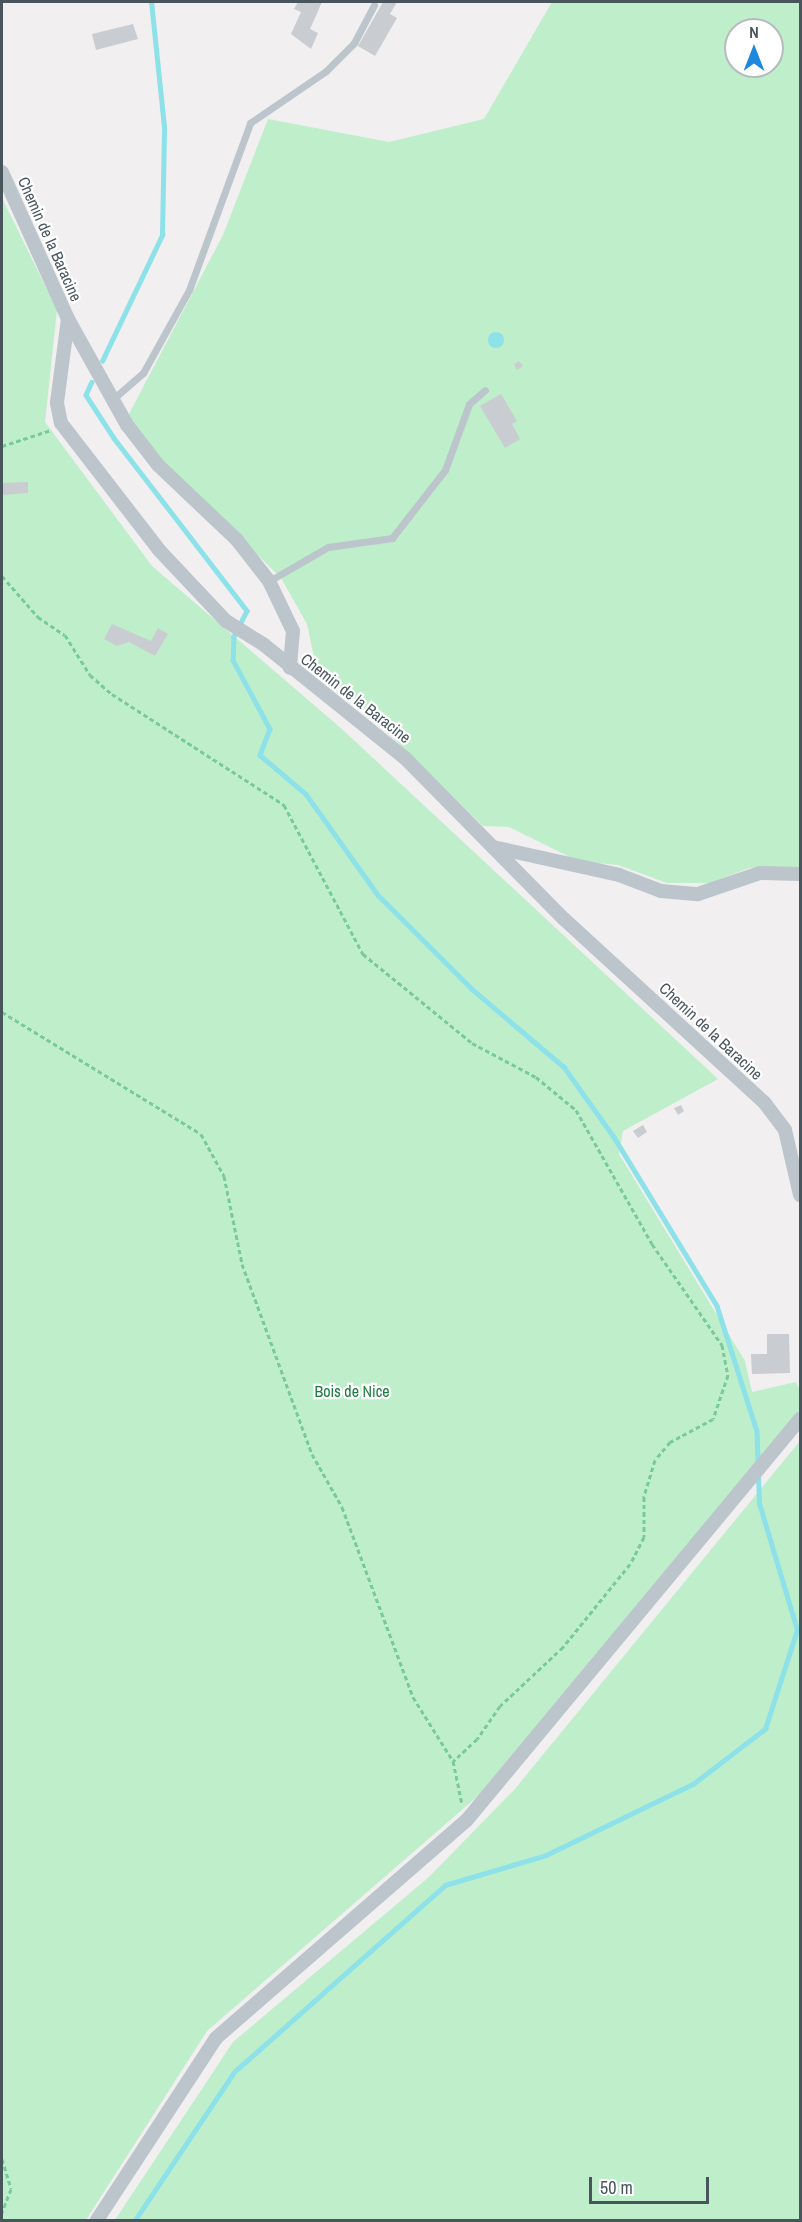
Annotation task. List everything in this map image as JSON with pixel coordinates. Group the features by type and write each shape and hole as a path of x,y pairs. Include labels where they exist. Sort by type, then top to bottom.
{"street":[{"name":"Chemin de la Baracine","path":"2,172 68,319 57,403 61,423 183,579 226,621 405,758 491,846 764,1102 785,1130 801,1195"},
{"path":"68,319 113,399 158,465 237,540 269,581 292,631 290,668"},
{"path":"491,846 620,875 661,891 698,894 760,873 801,874"},
{"path":"97,2220 216,2038 466,1821 801,1419"}],"lane":[{"path":"113,399 143,373 189,290 250,123 326,71 354,44 374,5"},
{"path":"269,581 328,547 392,538 446,470 470,404 485,390"}],"path":[{"path":"2,446 40,436 61,423"},
{"path":"2,576 38,617 64,635 90,675 112,694 284,806 363,954 472,1043 536,1077 576,1110 652,1244 722,1345 728,1375 713,1419 670,1442 654,1460 644,1497 644,1537 630,1564 563,1647 500,1706 477,1739 453,1761"},
{"path":"2,1012 201,1134 224,1176 242,1264 312,1454 342,1507 414,1697 453,1761 466,1821"},
{"path":"2,2159 11,2189 2,2213"}],"green space":[{"path":"552,2 800,2 800,867 749,868 710,883 667,883 618,865 578,861 509,827 483,826 315,662 307,624 281,578 144,444 129,414 223,235 268,119 389,142 484,119"},
{"name":"Bois de Nice","path":"2,198 57,310 45,422 152,566 343,730 718,1079 623,1131 619,1154 745,1361 752,1392 796,1382 800,1391 800,1411 479,1795 207,2031 86,2220 2,2220"},
{"path":"800,1441 800,2220 115,2220 233,2042 429,1877 514,1790"}],"water":[{"path":"496,332 502,334 504,340 502,346 496,348 490,346 488,340 490,334"}],"building":[{"path":"298,2 322,2 310,29 318,33 311,49 291,34 301,12 294,9"},
{"path":"383,2 397,2 390,14 397,18 375,56 358,46"},
{"path":"133,24 138,39 96,50 92,34"},
{"path":"519,361 523,366 517,370 514,364"},
{"path":"501,394 517,421 512,424 520,439 505,448 480,406"},
{"path":"28,482 28,493 2,495 2,483"},
{"path":"112,624 151,641 158,628 168,634 155,656 129,642 117,646 104,639"},
{"path":"681,1105 684,1111 678,1115 674,1108"},
{"path":"643,1125 647,1132 638,1138 633,1131"},
{"path":"767,1334 789,1334 790,1373 752,1374 751,1354 767,1354"}],"waterway":[{"path":"102,361 162,235 164,127 151,2"},
{"path":"92,382 86,395 114,438 247,611 234,637 233,660 270,729 260,755 306,794 378,895 472,989 564,1067 614,1137 717,1306 757,1431 758,1464"},
{"path":"135,2220 234,2072 445,1885 546,1855 693,1784 765,1729 797,1630 759,1503 758,1475"}]}
